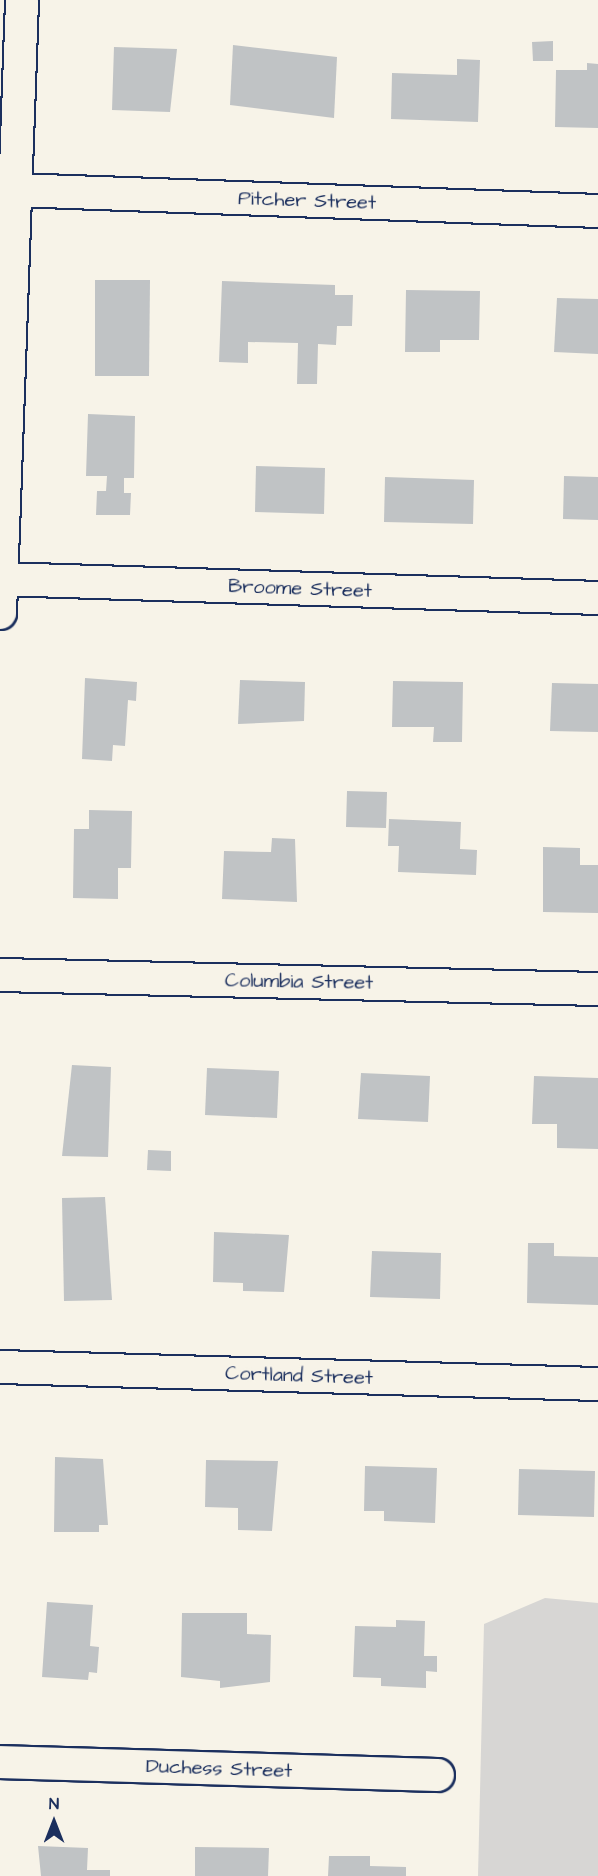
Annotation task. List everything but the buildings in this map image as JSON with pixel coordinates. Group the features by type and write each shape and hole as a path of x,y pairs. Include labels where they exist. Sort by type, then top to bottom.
{"street":[{"path":"0,613 22,0"},
{"name":"Pitcher Street","path":"15,190 598,211"},
{"name":"Broome Street","path":"1,579 598,598"},
{"name":"Columbia Street","path":"0,975 598,988"},
{"name":"Cortland Street","path":"0,1367 598,1384"},
{"name":"Duchess Street","path":"0,1762 438,1775"}],"shaded area":[{"path":"545,1598 598,1603 598,1876 478,1876 484,1624"}]}
